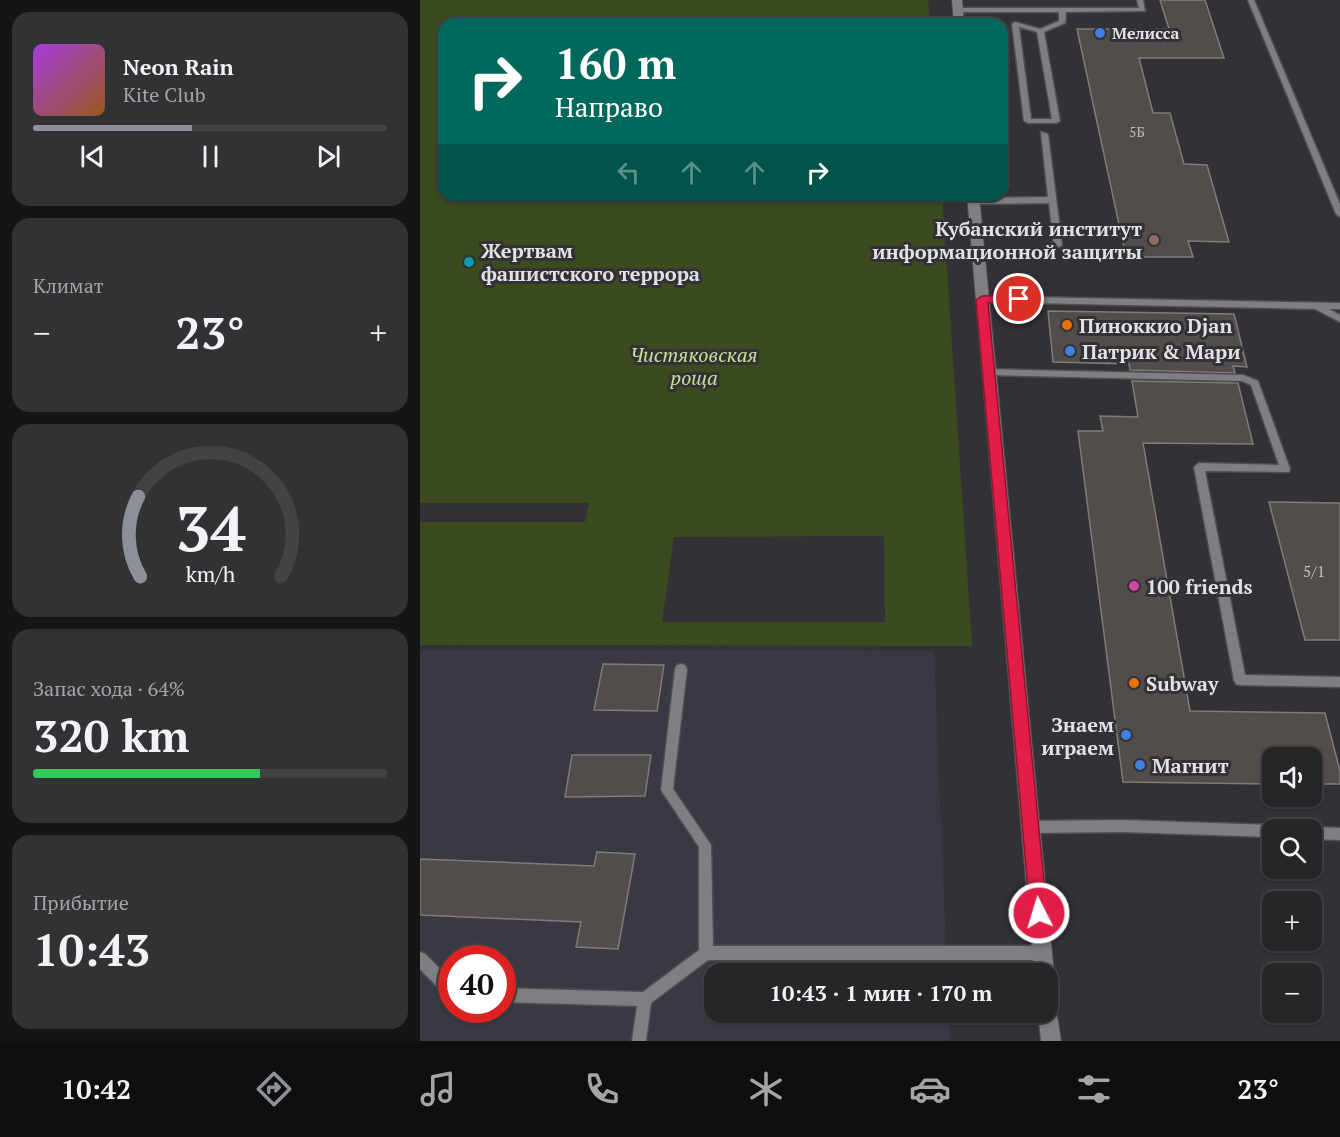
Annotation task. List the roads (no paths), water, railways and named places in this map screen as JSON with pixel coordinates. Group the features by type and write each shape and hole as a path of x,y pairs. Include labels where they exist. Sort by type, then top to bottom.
{"street":[{"path":"974,201 1043,963"},
{"path":"1049,1023 1051,1041"}],"lane":[{"path":"957,5 1062,10 1143,10 1140,0"},
{"path":"1251,0 1340,214"},
{"path":"1040,31 1056,121 1028,121 1015,24 1040,31 1064,22 1062,10"},
{"path":"1044,134 1058,245"},
{"path":"1008,199 1052,200"},
{"path":"982,300 1340,306"},
{"path":"1316,306 1340,319"},
{"path":"989,372 1243,378 1255,383 1285,469 1199,467 1240,680 1340,682"},
{"path":"681,669 667,790 705,845 706,953"},
{"path":"1031,827 1122,826 1262,831"},
{"path":"1322,833 1340,834"},
{"path":"516,995 645,999 706,953 1042,953"},
{"path":"420,959 438,978"},
{"path":"639,1041 645,999"}],"place":[{"name":"Мелисса","path":"1100,33"},
{"name":"Кубанский институт информационной защиты","path":"1154,240"},
{"name":"Жертвам фашистского террора","path":"469,262"},
{"name":"Пиноккио Djan","path":"1067,325"},
{"name":"Патрик & Мари","path":"1070,351"},
{"name":"100 friends","path":"1134,586"},
{"name":"Subway","path":"1134,683"},
{"name":"Знаем играем","path":"1126,735"},
{"name":"Магнит","path":"1140,765"}],"park label":[{"name":"Чистяковская роща","path":"694,366"}]}
